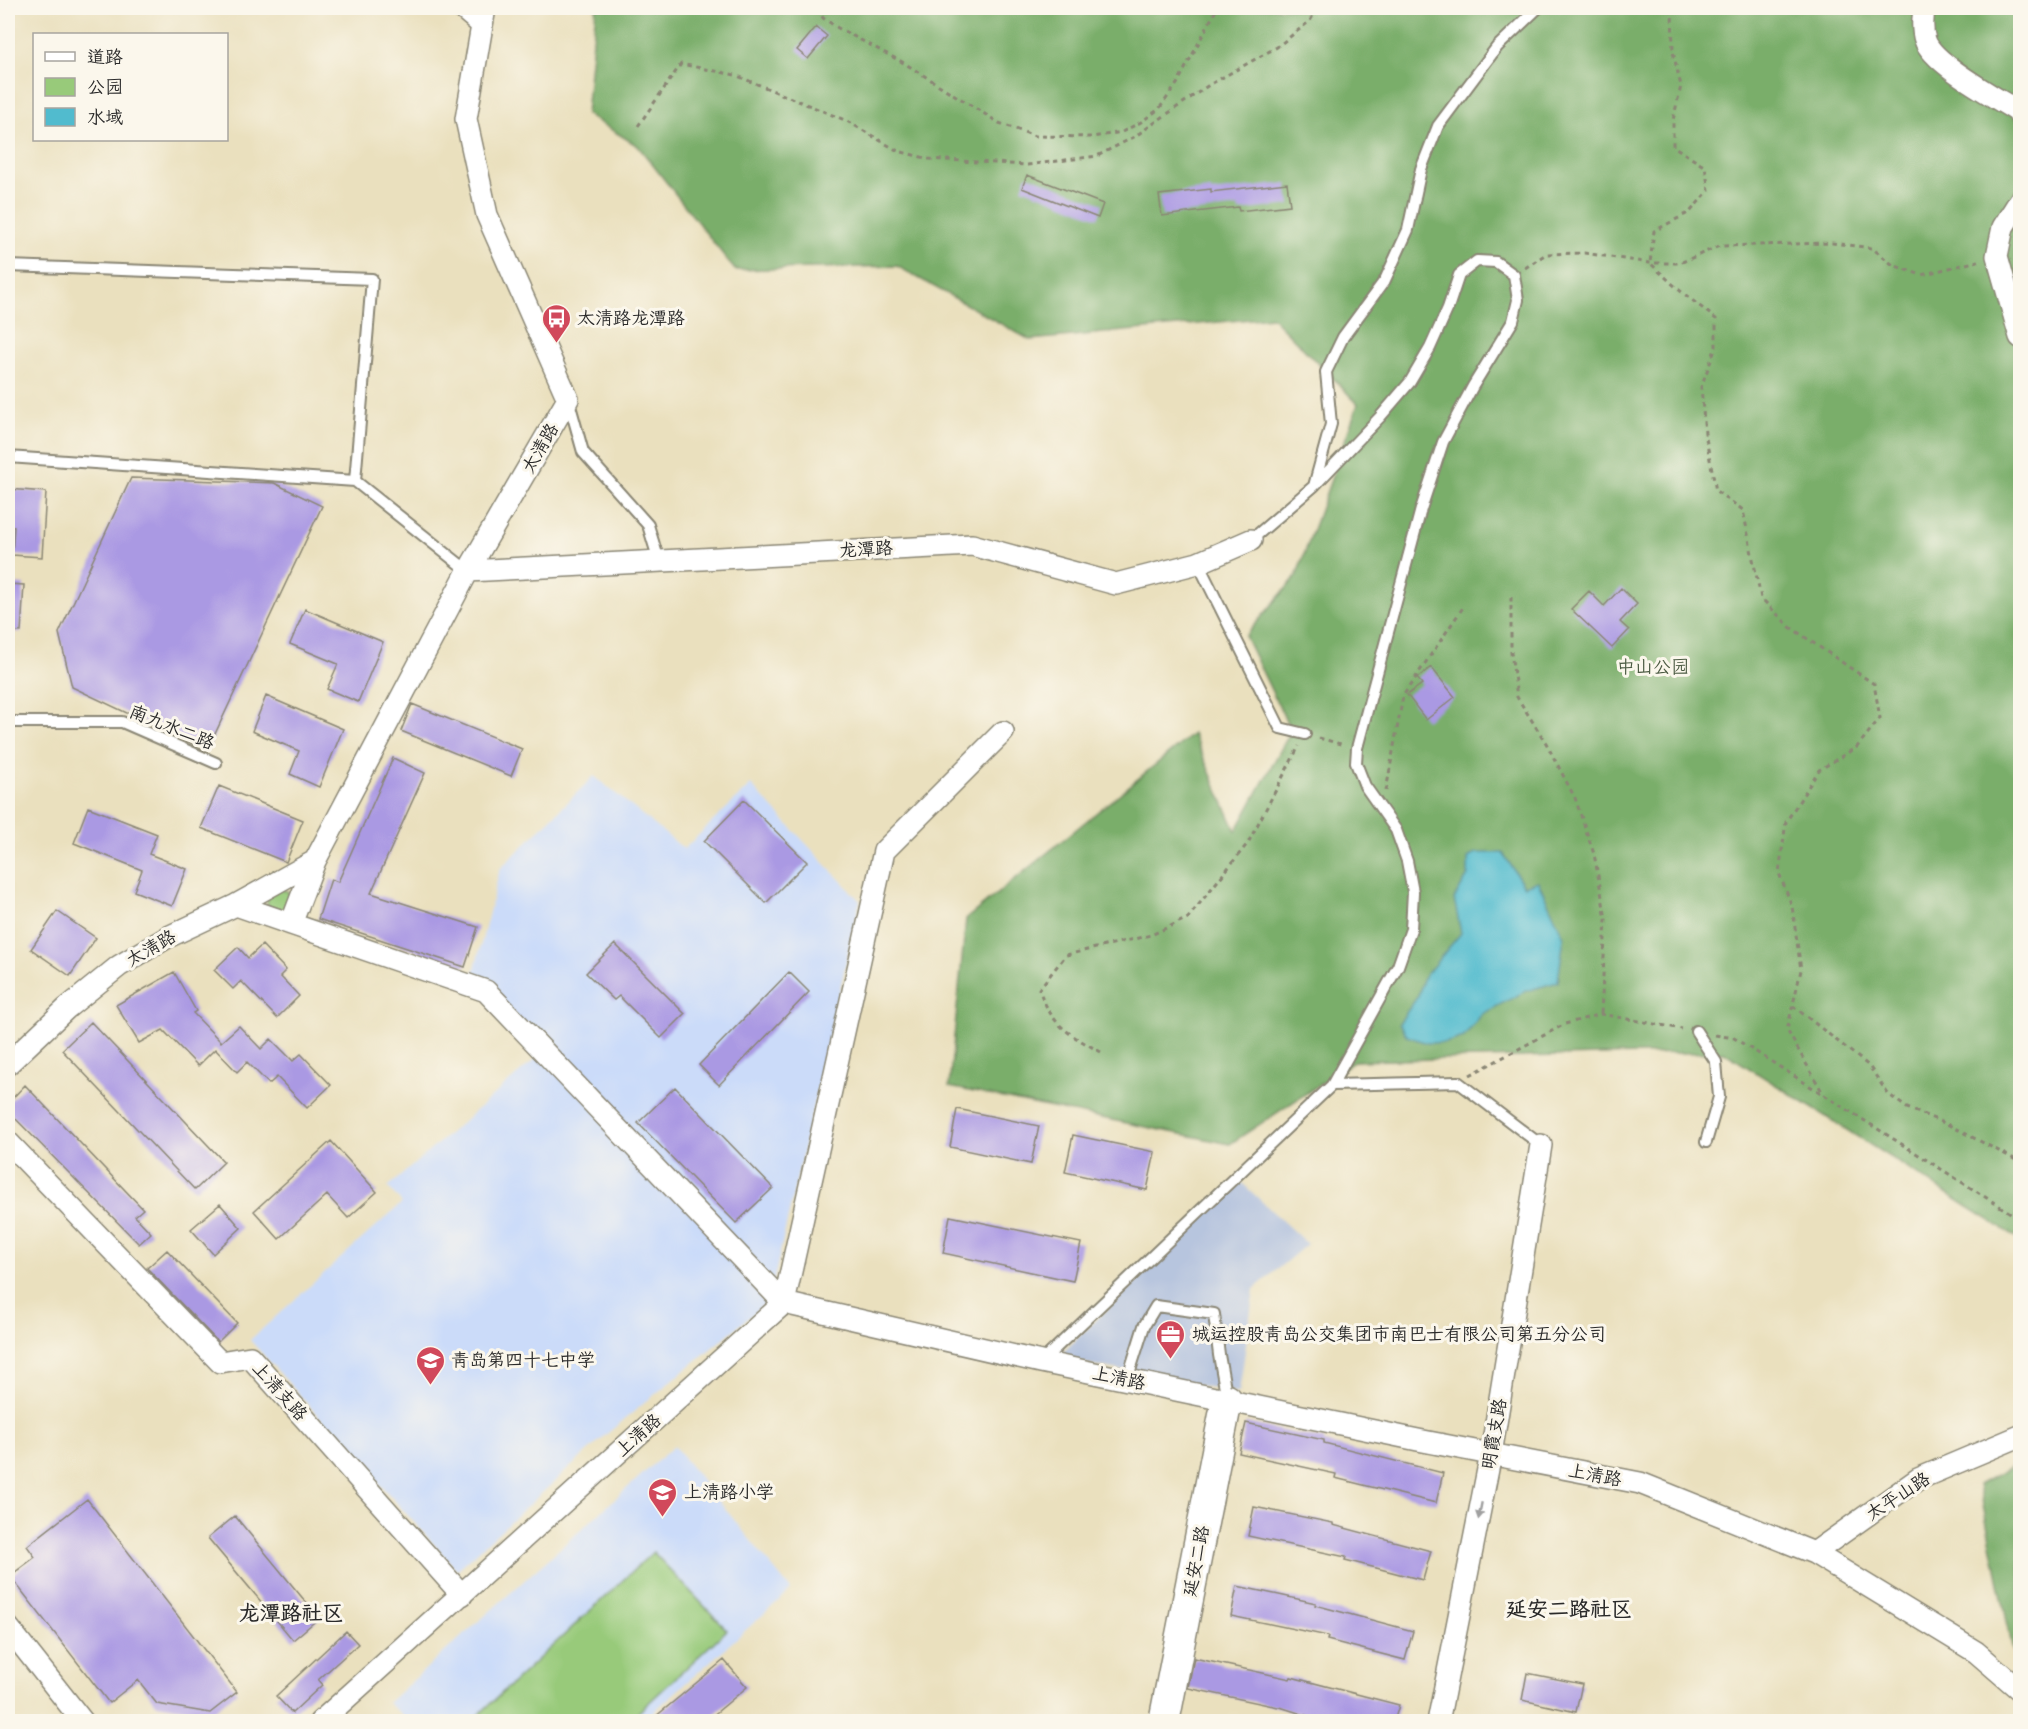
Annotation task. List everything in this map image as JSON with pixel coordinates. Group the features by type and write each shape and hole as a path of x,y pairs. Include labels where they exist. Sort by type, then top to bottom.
{"street":[{"path":"462,8 484,16 466,119 487,215 568,399"},
{"path":"1925,8 1923,16 1925,40 1932,53 1956,72 2017,111 2020,116"},
{"path":"2020,200 2003,227 1997,256 2020,329"},
{"name":"太清路","path":"291,924 315,861 468,571 568,399"},
{"name":"龙潭路","path":"468,571 972,545 1116,584 1198,564 1251,540"},
{"path":"784,1303 884,851 1003,732"},
{"name":"太清路","path":"8,1064 67,1008 119,966 168,937 236,905 315,861"},
{"path":"236,905 486,992 784,1303"},
{"name":"上清支路","path":"8,1142 220,1362 250,1357 462,1595"},
{"name":"明霞支路","path":"1438,1722 1491,1454 1541,1145"},
{"name":"上清路","path":"320,1722 784,1303 1126,1380 1640,1483 1814,1553 1976,1652 2020,1690"},
{"name":"延安二路","path":"1164,1722 1227,1400"},
{"name":"太平山路","path":"1814,1553 1918,1479 2020,1436"},
{"path":"8,1627 82,1722"}],"lane":[{"path":"1314,486 1330,424 1326,372 1343,337 1385,280 1408,230 1421,169 1438,126 1497,47 1538,8"},
{"path":"1041,1362 1332,1085 1398,966 1411,929 1413,892 1407,861 1396,830 1365,786 1356,763 1357,748 1421,509 1443,442 1473,386 1513,321 1518,300 1514,275 1496,262 1477,261 1459,275 1439,328 1410,382 1314,486 1251,540"},
{"path":"8,266 372,279 355,481"},
{"path":"568,399 583,452 648,525 659,561"},
{"path":"8,457 355,481 468,571"},
{"path":"1198,564 1280,728 1305,734"},
{"name":"南九水二路","path":"8,722 122,722 216,763"},
{"path":"1696,1031 1716,1062 1719,1097 1706,1142"},
{"path":"1332,1085 1458,1082 1541,1145"},
{"path":"1126,1380 1144,1326 1156,1306 1214,1314 1227,1400"}],"path":[{"path":"818,8 823,18 838,28 904,63 999,123 1035,136 1092,137 1122,132 1159,109 1177,84 1217,8"},
{"path":"638,126 681,64 735,75 847,121 898,151 929,159 1028,165 1097,156 1134,137 1209,85 1277,47 1310,21 1317,8"},
{"path":"1650,263 1654,231 1690,212 1709,190 1705,167 1672,146 1673,120 1681,86 1673,52 1672,8"},
{"path":"1514,275 1546,254 1584,253 1650,263 1680,263 1719,246 1832,243 1872,248 1893,265 1921,275 1997,256"},
{"path":"1650,263 1716,319 1716,347 1701,387 1705,433 1716,491 1743,510 1761,598 1790,627 1874,684 1880,718 1857,747 1819,770 1786,822 1779,873 1792,906 1801,970 1787,1030 1824,1095"},
{"path":"1511,597 1510,652 1517,697 1546,743 1575,798 1593,854 1605,919 1601,1014"},
{"path":"1383,810 1402,696 1464,606"},
{"path":"1101,1052 1066,1033 1046,1007 1039,989 1066,955 1151,934 1188,918 1248,843 1305,734 1357,748"},
{"path":"1793,1006 1869,1066 1888,1094 1907,1108 1947,1124 2020,1162"},
{"path":"1458,1082 1524,1044 1565,1024 1601,1014 1734,1038 2020,1219"}],"shaded area":[{"path":"594,776 684,849 751,785 860,901 769,1301 609,1432 457,1570 250,1340 402,1203 388,1187 540,1055 471,984 500,869"},
{"path":"1240,1181 1307,1244 1254,1289 1239,1393 1057,1358"},
{"name":"上清路小学","path":"674,1446 791,1590 643,1721 409,1721 388,1703"}],"green space":[{"name":"中山公园","path":"596,8 2020,8 2020,1240 1724,1052 1355,1061 1230,1144 949,1087 966,919 1193,734 1236,831 1291,731 1245,636 1296,577 1358,404 1272,317 1030,340 897,266 735,270 638,146 586,114"},
{"path":"281,889 292,896 285,913 268,907 267,901 270,894"},
{"path":"2020,1462 2020,1658 2013,1651 1979,1485"},
{"path":"653,1552 727,1630 629,1721 472,1721"}],"water":[{"path":"1476,853 1503,853 1524,886 1538,881 1564,937 1558,982 1526,991 1482,1014 1464,1037 1445,1043 1426,1043 1407,1036 1399,1023 1418,996 1424,977 1461,933 1454,899 1468,875 1468,858"}],"building":[{"path":"816,27 827,36 808,59 797,50"},
{"path":"1027,175 1103,204 1098,218 1022,188"},
{"path":"1287,183 1290,205 1239,211 1238,207 1162,216 1159,195 1211,189 1211,192"},
{"path":"131,478 274,483 322,506 207,751 72,687 59,633"},
{"path":"8,489 46,492 42,557 12,555 14,527 8,526"},
{"path":"8,584 24,585 21,632 8,631"},
{"path":"1621,588 1637,604 1620,622 1629,630 1612,648 1571,609 1589,591 1604,606"},
{"path":"305,609 383,642 358,702 327,689 338,664 290,644"},
{"path":"1431,667 1455,697 1426,720 1407,695 1422,684 1417,678"},
{"path":"266,696 343,729 319,787 290,774 299,751 252,731"},
{"path":"412,704 522,749 511,776 401,731"},
{"path":"393,758 425,773 371,893 478,927 465,967 318,919 331,879 338,882"},
{"path":"219,786 303,820 286,862 201,828"},
{"path":"744,800 807,862 766,903 704,841"},
{"path":"88,807 157,834 149,854 187,869 172,906 134,891 142,870 74,843"},
{"path":"57,911 96,938 70,976 31,949"},
{"path":"615,944 685,1014 661,1038 619,996 614,1000 586,973"},
{"path":"262,945 286,970 280,976 299,996 277,1018 241,981 233,989 214,970 238,947 248,958"},
{"path":"174,972 196,1011 193,1013 221,1042 239,1026 261,1049 271,1039 293,1061 301,1054 331,1085 307,1108 277,1077 269,1084 247,1062 237,1072 215,1049 198,1066 163,1030 139,1043 116,1005"},
{"path":"789,972 809,992 719,1085 699,1065"},
{"path":"91,1022 224,1162 195,1190 62,1050"},
{"path":"25,1085 143,1209 135,1216 151,1233 139,1244 8,1111 8,1103"},
{"path":"675,1087 773,1188 736,1223 638,1123"},
{"path":"957,1109 1039,1126 1031,1164 950,1147"},
{"path":"1073,1135 1155,1152 1147,1190 1065,1172"},
{"path":"331,1141 377,1192 348,1218 327,1195 279,1239 254,1211"},
{"path":"220,1204 241,1228 213,1254 191,1229"},
{"path":"950,1216 1081,1243 1073,1281 943,1253"},
{"path":"167,1250 237,1323 218,1342 147,1268"},
{"path":"1246,1423 1324,1440 1324,1443 1443,1473 1436,1503 1335,1478 1336,1474 1239,1453"},
{"path":"87,1499 237,1692 210,1713 157,1704 138,1680 109,1703 10,1576 35,1557 27,1546"},
{"path":"1254,1507 1333,1523 1333,1525 1431,1551 1423,1580 1345,1560 1346,1557 1248,1536"},
{"path":"235,1516 319,1618 293,1640 208,1538"},
{"path":"1237,1586 1316,1603 1315,1605 1413,1631 1405,1660 1327,1640 1328,1636 1231,1616"},
{"path":"346,1631 358,1644 318,1680 322,1685 292,1713 276,1696"},
{"path":"1194,1658 1290,1679 1291,1677 1399,1705 1394,1722 1327,1722 1283,1708 1188,1688"},
{"path":"724,1660 747,1687 705,1722 649,1722"},
{"path":"1527,1673 1582,1684 1576,1712 1522,1700"}],"place":[{"name":"太清路龙潭路","path":"556,344"},
{"name":"城运控股青岛公交集团市南巴士有限公司第五分公司","path":"1171,1360"},
{"name":"青岛第四十七中学","path":"430,1386"},
{"name":"上清路小学","path":"663,1518"}],"district":[{"name":"延安二路社区","path":"1569,1609"},
{"name":"龙潭路社区","path":"291,1613"}]}
